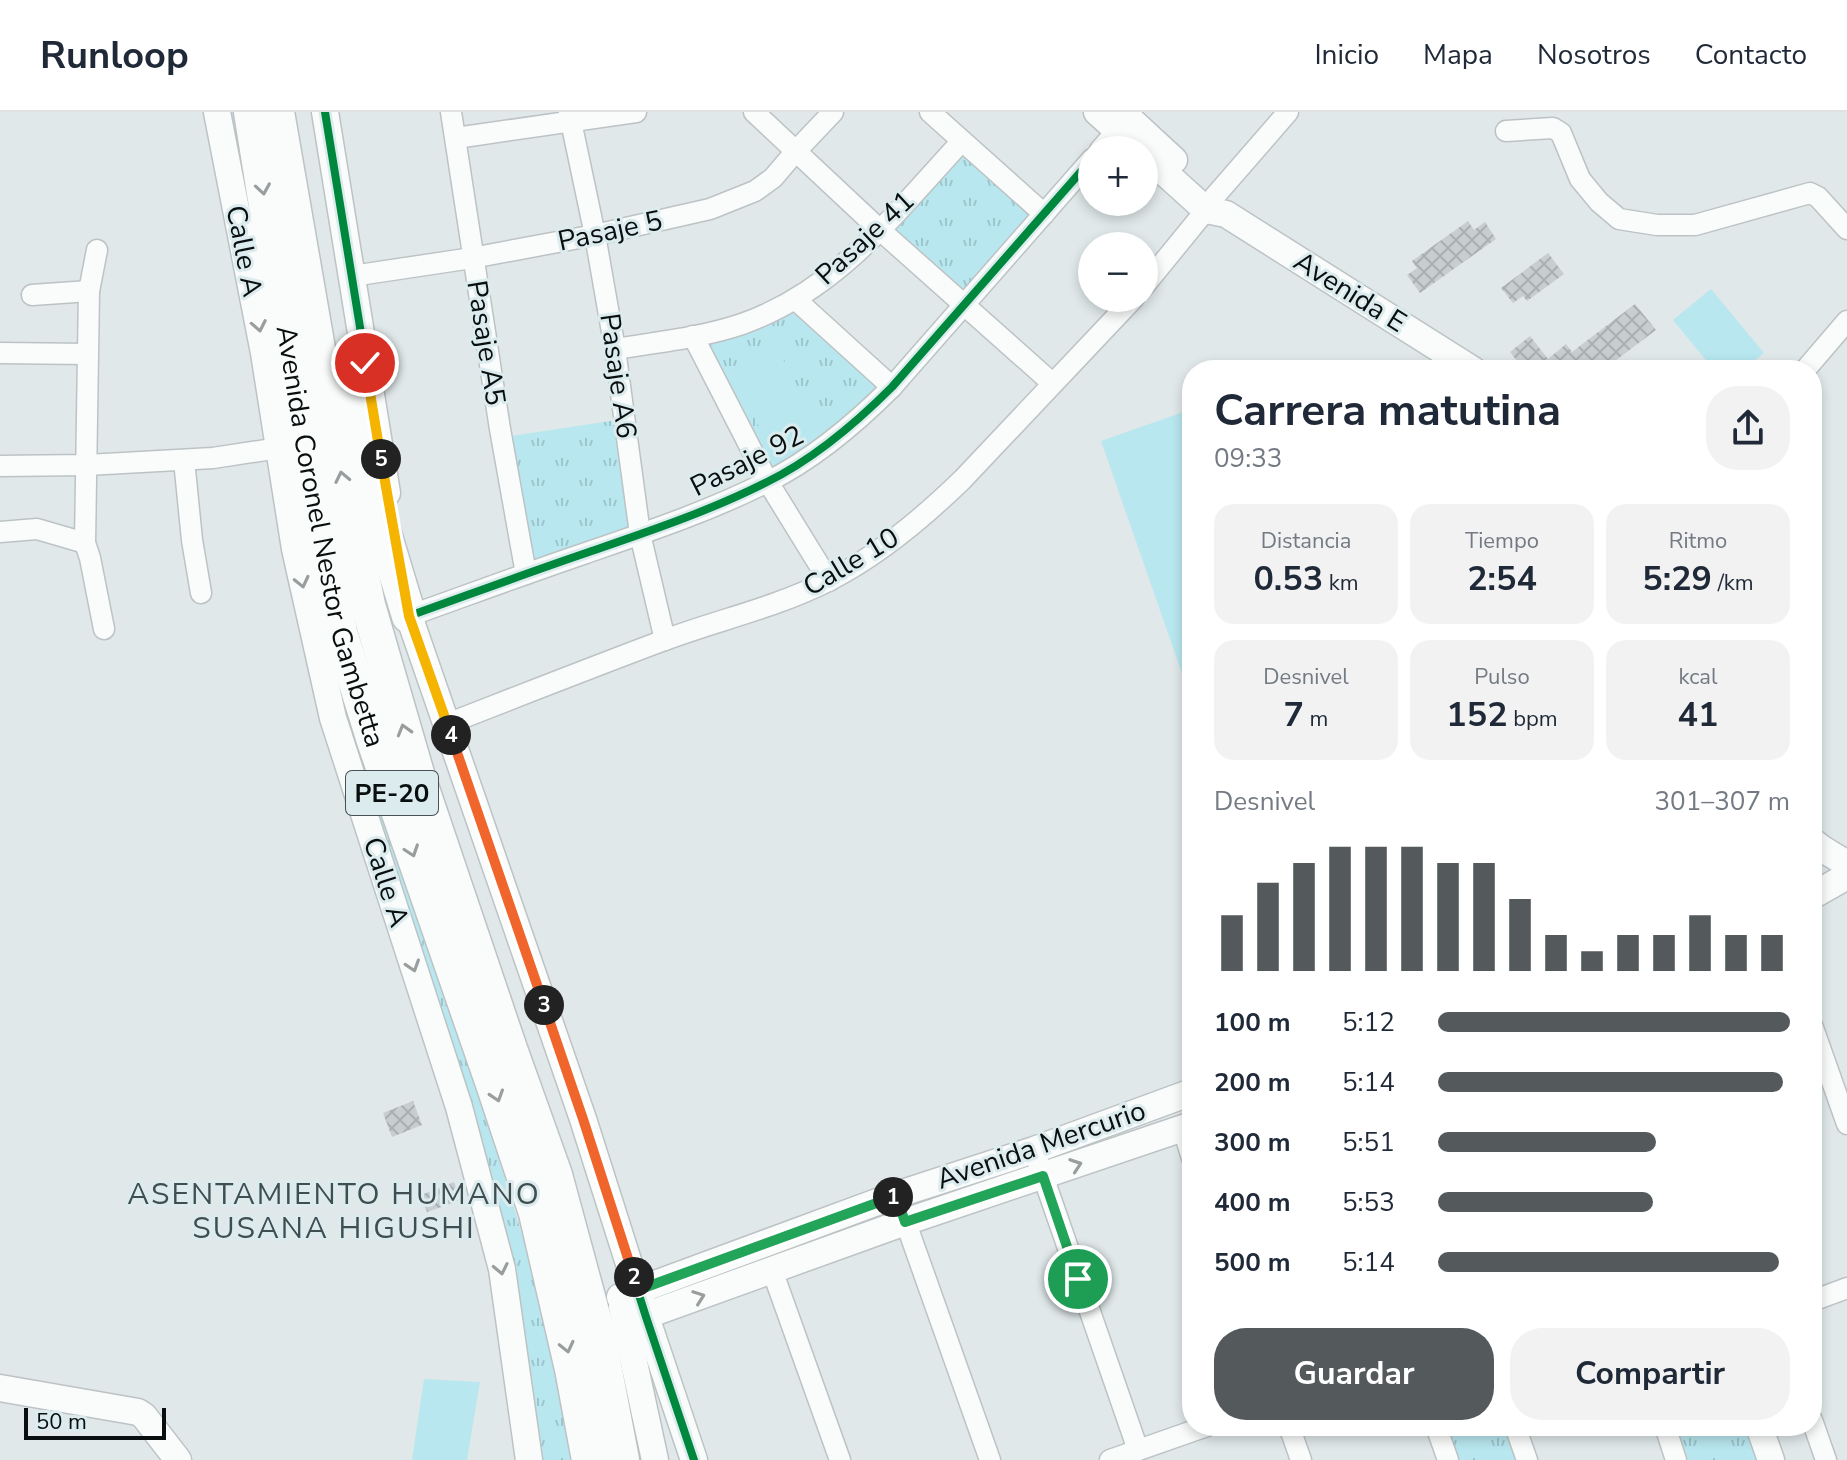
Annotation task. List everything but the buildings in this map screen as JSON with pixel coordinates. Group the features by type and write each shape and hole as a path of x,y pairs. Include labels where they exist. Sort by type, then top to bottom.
{"highway":[{"name":"Avenida Coronel Nestor Gambetta","path":"251,112 306,454 340,632 374,741 536,1213 572,1369 589,1460"},
{"name":"Avenida Coronel Nestor Gambetta","path":"277,112 330,418 368,605 418,777 555,1175 598,1334 622,1460"},
{"path":"290,183 319,261 343,379 374,500 409,616"}],"street":[{"name":"Calle A","path":"217,112 264,353 295,549 333,718 459,1107 502,1269 529,1460"},
{"path":"325,112 409,616 583,1119 636,1320 655,1460"},
{"name":"Pasaje A5","path":"451,112 472,258 526,574"},
{"path":"456,138 570,116 636,112"},
{"path":"754,112 964,307 1052,383"},
{"name":"Pasaje 5","path":"352,276 595,235 710,209 755,191 773,178 833,112"},
{"path":"930,112 1044,214"},
{"path":"1097,112 1113,131 1216,207"},
{"path":"1158,271 1216,207 1288,112"},
{"name":"Pasaje A6","path":"570,116 615,349 640,534 665,640"},
{"path":"1506,131 1553,128 1561,133 1580,179 1599,202 1619,219 1657,225 1695,225 1810,193 1818,197 1847,229"},
{"name":"Pasaje 41","path":"615,349 738,325 760,317 816,287 845,265 880,230 962,141"},
{"path":"1158,164 1216,207"},
{"name":"Pasaje 92","path":"409,616 722,503 768,482 831,442 892,387 1078,175"},
{"name":"Avenida E","path":"1216,207 1457,360"},
{"path":"97,250 89,291 85,543 104,629"},
{"path":"32,295 89,291"},
{"path":"795,299 892,387"},
{"name":"Calle 10","path":"447,724 829,581 936,506 1120,312"},
{"path":"1814,360 1847,321"},
{"path":"693,336 768,482 829,581"},
{"path":"0,353 87,354"},
{"path":"0,466 184,460 279,448"},
{"path":"184,460 201,593"},
{"path":"0,532 37,529 85,543"},
{"path":"1822,852 1847,864"},
{"path":"1822,890 1847,876"},
{"path":"1822,1053 1847,1124"},
{"name":"Avenida Mercurio","path":"629,1294 896,1195 1034,1150 1182,1096"},
{"name":"Avenida Mercurio","path":"636,1320 905,1222 1182,1129"},
{"path":"1034,1150 1138,1450"},
{"path":"896,1195 990,1460"},
{"path":"772,1270 840,1460"},
{"path":"1822,1297 1847,1288"},
{"path":"636,1320 694,1460"},
{"path":"0,1388 130,1410 144,1416 178,1460"},
{"path":"1110,1460 1182,1435"},
{"path":"1293,1436 1301,1460"},
{"path":"1440,1436 1448,1460"},
{"path":"1519,1436 1527,1460"},
{"path":"1668,1436 1676,1460"},
{"path":"1763,1436 1771,1460"},
{"path":"1818,1436 1826,1460"}],"green space":[{"path":"229,112 239,112 293,452 470,1065 529,1257 577,1460 543,1460 525,1338 510,1263 332,679 241,155"},
{"path":"957,156 968,156 1030,212 1030,222 964,294 891,229"},
{"path":"1711,289 1764,353 1755,360 1706,360 1673,320"},
{"path":"795,313 880,390 879,395 772,474 703,346"},
{"path":"778,350 821,430 774,455 732,375"},
{"path":"1182,413 1182,673 1101,441"},
{"path":"617,420 633,533 533,567 511,436"},
{"path":"424,1379 480,1382 467,1460 412,1460"},
{"path":"1445,1436 1514,1436 1522,1460 1453,1460"},
{"path":"1680,1436 1751,1436 1759,1460 1688,1460"}],"cycle path":[{"path":"325,112 409,616 583,1119 694,1460"},
{"path":"409,616 701,512 801,463 849,427 892,387 1078,175"}],"district":[{"name":"ASENTAMIENTO HUMANO SUSANA HIGUSHI","path":"334,1211"}],"route":[{"path":"365,363 409,616 583,1119 638,1290 896,1195 905,1222 1043,1176 1078,1279"}]}
